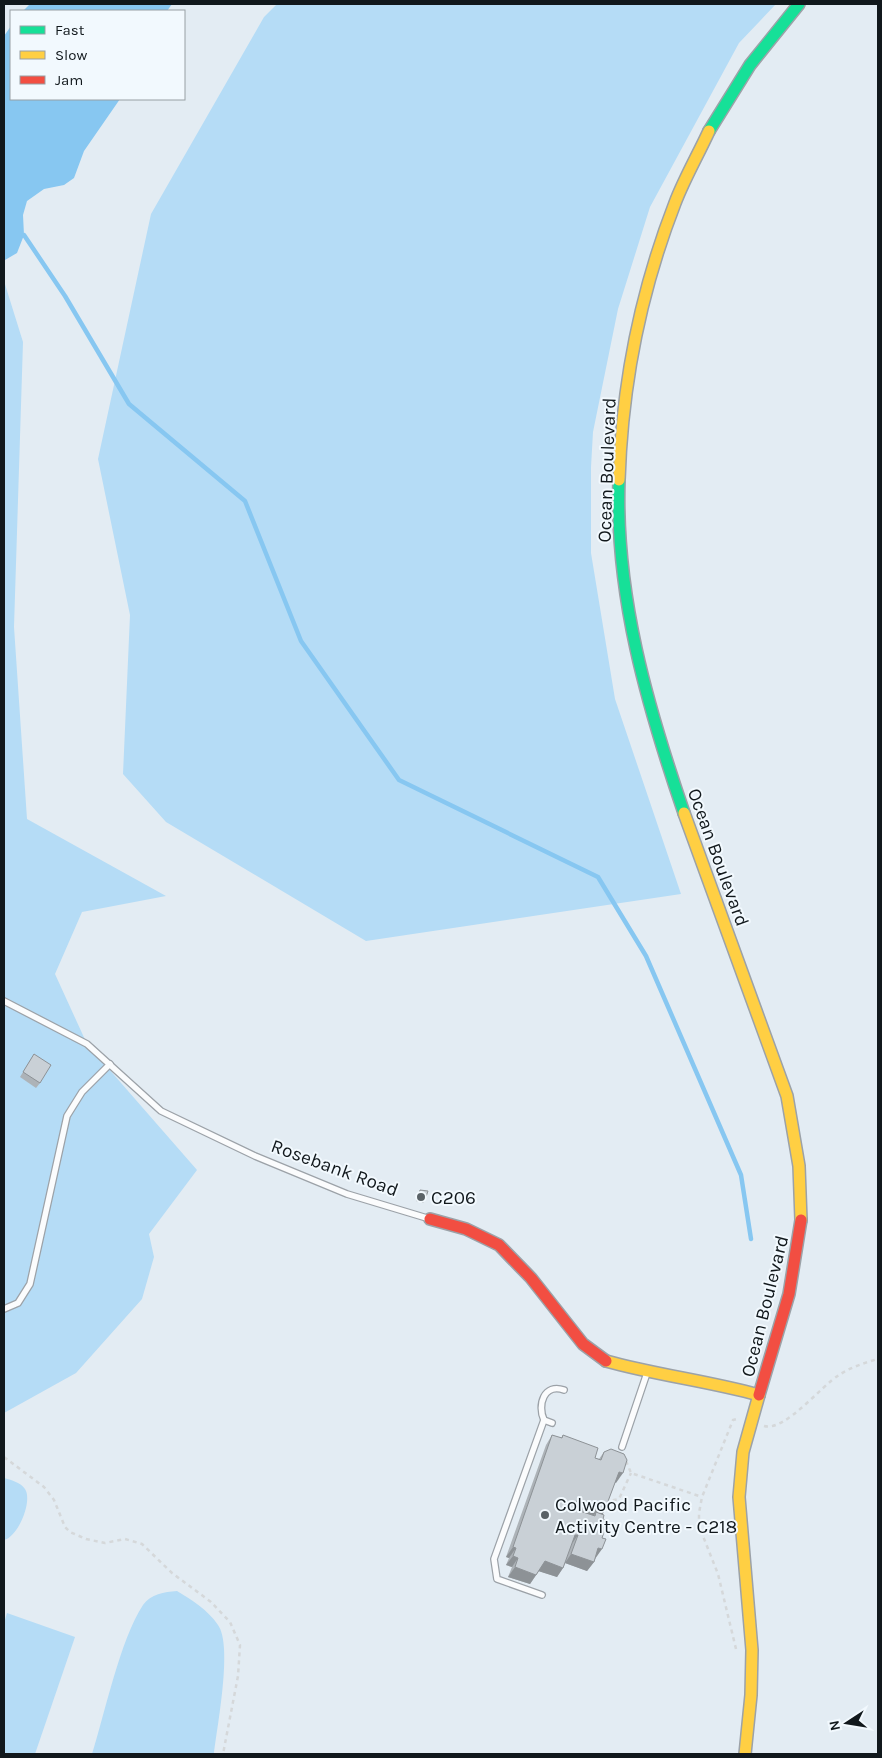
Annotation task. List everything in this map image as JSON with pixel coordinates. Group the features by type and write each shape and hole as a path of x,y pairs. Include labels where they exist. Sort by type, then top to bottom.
{"street":[{"name":"Ocean Boulevard","path":"745,1754 751,1710 751,1657 739,1510 743,1453 791,1283 800,1233 801,1178 790,1110 665,758 639,664 628,607 618,515 621,441 630,349 648,272 675,200 705,141 742,76 774,31 799,4"},
{"name":"Rosebank Road","path":"430,1219 466,1229 499,1245 531,1278 594,1354 606,1361 697,1380 759,1396"}],"lane":[{"name":"Rosebank Road","path":"4,1002 86,1044 162,1112 255,1156 347,1194 430,1219"},
{"path":"4,1309 18,1303 30,1284 67,1116 82,1092 110,1064"},
{"path":"622,1446 648,1371"},
{"path":"552,1423 544,1420 540,1412 541,1402 545,1394 557,1388 564,1390"},
{"path":"542,1595 497,1579 494,1559 544,1420"}],"path":[{"path":"751,1657 737,1654 718,1574 699,1526 702,1497 733,1420 739,1418 767,1427 784,1421 838,1376 859,1365 878,1359"},
{"path":"605,1502 619,1499 631,1473 622,1446"},
{"path":"4,1457 44,1486 54,1500 64,1527 70,1532 105,1543 125,1539 142,1544 172,1573 212,1602 230,1622 240,1645 238,1676 223,1754"},
{"path":"631,1473 702,1497"}],"shaded area":[{"path":"30,4 172,4 168,10 24,10"},
{"path":"277,4 776,4 739,43 650,207 618,309 593,432 591,553 615,699 681,894 366,941 166,822 123,774 130,615 98,459 151,214 264,17"},
{"path":"10,27 10,100 119,100 84,151 74,178 64,185 44,189 27,201 23,215 24,235 17,253 5,260 4,36"},
{"path":"4,281 23,342 14,627 27,819 166,896 82,912 55,974 87,1044 197,1170 149,1234 154,1257 142,1299 76,1373 4,1413"},
{"path":"4,1478 21,1485 25,1489 27,1502 26,1510 19,1526 4,1540"},
{"path":"177,1591 205,1610 218,1625 222,1635 224,1650 223,1687 214,1754 92,1754 120,1657 135,1620 143,1605 150,1598 163,1593"},
{"path":"7,1613 75,1637 35,1754 4,1754 4,1623"}],"building":[{"path":"34,1054 51,1065 40,1083 23,1072"},
{"path":"420,1190 428,1191 425,1200 418,1198"},
{"name":"Colwood Pacific Activity Centre - C218","path":"552,1435 562,1438 563,1435 598,1448 595,1458 601,1460 604,1452 611,1449 624,1454 627,1460 623,1473 619,1472 604,1512 576,1501 574,1509 595,1516 596,1512 604,1515 603,1519 608,1521 602,1538 606,1539 602,1549 598,1548 594,1562 571,1554 578,1535 575,1535 563,1568 545,1561 536,1575 515,1567 518,1558 513,1556 516,1548 513,1547"}],"waterway":[{"path":"24,235 65,296 129,404 245,501 301,641 399,780 598,877 646,956 741,1175 751,1239"}],"traffic: fast":[{"path":"709,131 750,65 799,4"},
{"path":"619,480 619,523 622,565 636,649 658,732 684,813"}],"traffic: slow":[{"path":"619,480 624,409 635,339 643,305 652,271 675,203 709,131"},
{"path":"684,813 787,1096 799,1166 801,1220"},
{"path":"606,1361 759,1395"},
{"path":"745,1754 751,1695 752,1650 739,1497 743,1452 759,1395"}],"traffic: jam":[{"path":"430,1219 466,1229 499,1245 531,1278 583,1344 606,1361"},
{"path":"759,1395 789,1294 801,1220"}],"place":[{"name":"C206","path":"421,1197"},
{"name":"Colwood Pacific Activity Centre - C218","path":"545,1515"}]}
